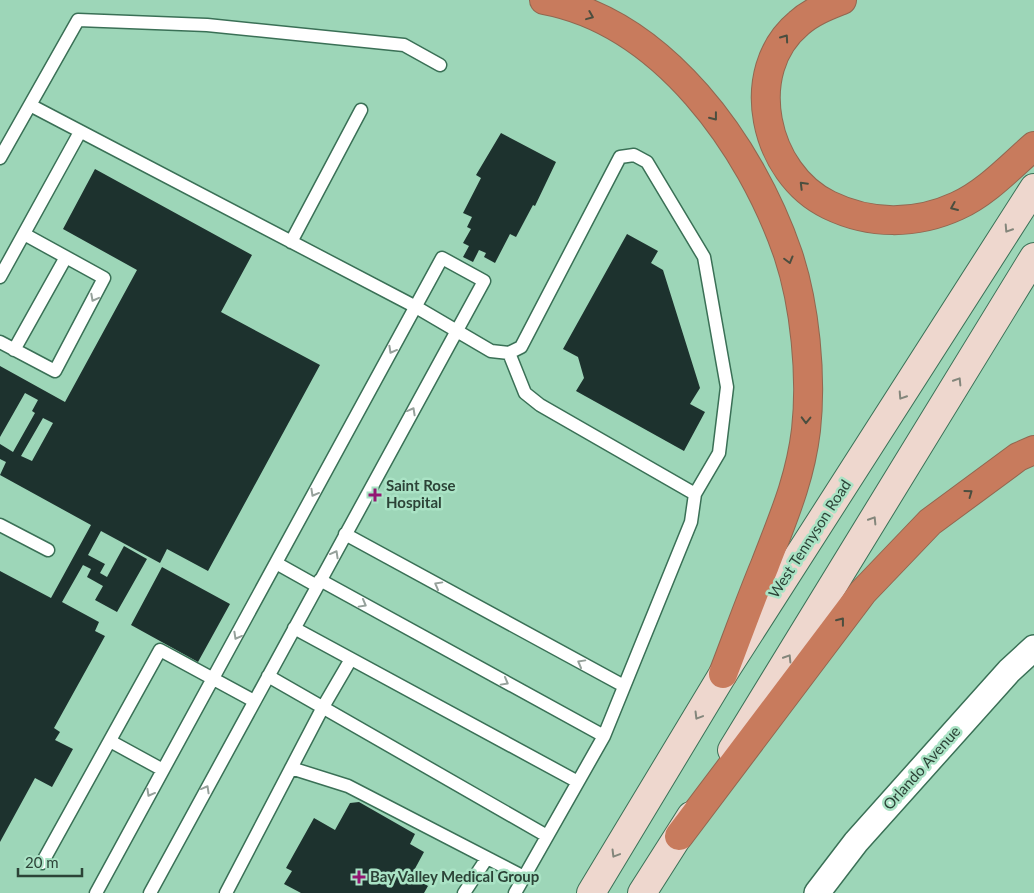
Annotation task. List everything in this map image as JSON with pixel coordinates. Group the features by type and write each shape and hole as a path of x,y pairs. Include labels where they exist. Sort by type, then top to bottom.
{"highway":[{"path":"544,0 557,2 606,22 670,65 742,152 788,254 802,312 807,367 806,429 789,508 724,674"},
{"path":"842,0 819,10 799,22 786,35 766,76 765,104 772,136 785,164 803,187 828,205 860,217 908,221 958,206 984,189 1034,146"},
{"path":"679,836 863,592 917,533 1018,457 1034,450"}],"main road":[{"name":"West Tennyson Road","path":"591,893 724,674 1034,188"},
{"path":"642,893 679,836 1034,257"}],"street":[{"name":"Orlando Avenue","path":"817,893 856,842 1009,671 1034,648"}],"lane":[{"path":"0,158 78,20 207,25 404,45 440,65"},
{"path":"30,105 416,308 491,351 509,353 521,347 620,157 634,155 647,162 704,257 728,387 718,453 695,494 691,522 604,736 515,893"},
{"path":"291,242 361,110"},
{"path":"0,277 80,132"},
{"path":"0,342 55,372 104,278 24,234"},
{"path":"14,350 66,257"},
{"path":"96,893 442,258 484,281 150,893"},
{"path":"509,353 524,393 540,405 695,494"},
{"path":"0,525 48,550"},
{"path":"345,534 624,686"},
{"path":"276,563 319,583 604,736"},
{"path":"294,628 578,782"},
{"path":"42,862 160,650 254,701"},
{"path":"226,893 323,707 351,659"},
{"path":"268,676 548,836"},
{"path":"110,740 163,770"},
{"path":"291,768 348,786 524,877"},
{"path":"464,893 487,858"}],"building":[{"path":"501,133 556,162 535,206 533,205 516,237 510,234 495,263 484,257 486,253 479,250 473,262 463,257 469,246 463,243 471,229 467,227 472,217 463,213 481,178 476,175"},
{"path":"95,169 252,255 221,312 320,365 208,571 167,549 160,563 101,531 88,555 105,564 100,573 107,577 124,546 147,559 117,612 95,600 103,586 87,577 91,569 83,565 62,602 99,622 95,631 105,636 54,728 60,732 55,740 73,749 52,787 35,778 0,842 0,571 51,598 91,525 0,475 6,462 0,459 0,444 13,452 35,413 32,411 38,400 25,393 0,437 0,366 65,402 137,270 63,229","holes":["43,418 53,423 32,461 21,456"]},
{"path":"627,234 658,251 651,263 663,270 700,388 690,404 705,412 684,451 576,391 584,378 578,357 563,349"},
{"path":"162,567 230,604 198,662 131,625"},
{"path":"359,802 415,834 410,844 424,852 411,876 428,886 424,893 301,893 284,884 292,871 286,868 314,818 335,830 350,803"}],"place":[{"name":"Saint Rose Hospital","path":"375,495"},
{"name":"Bay Valley Medical Group","path":"359,877"}]}
